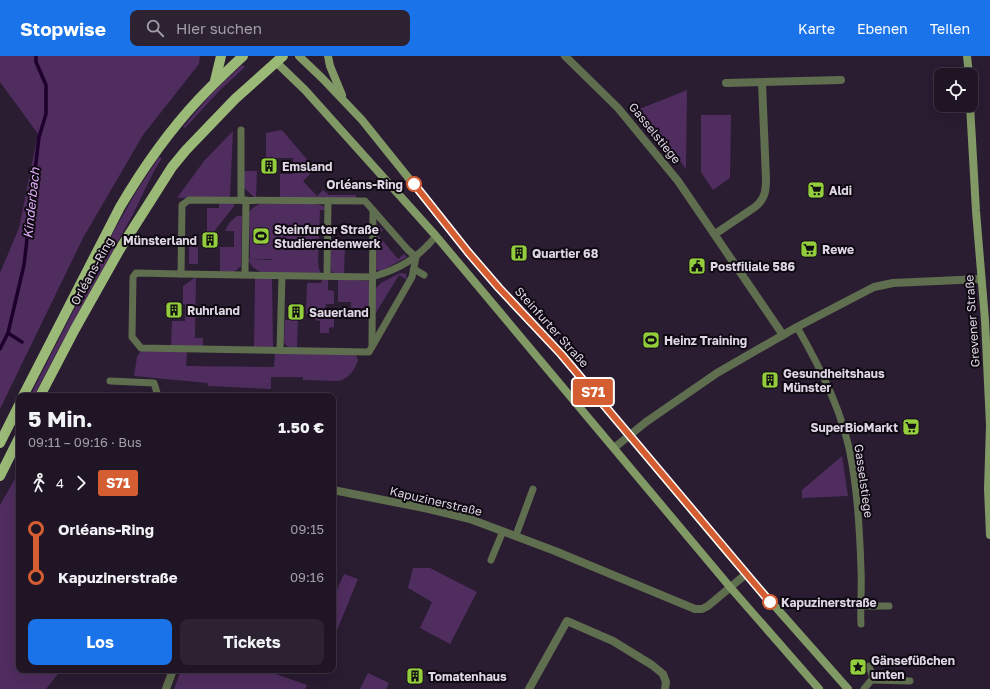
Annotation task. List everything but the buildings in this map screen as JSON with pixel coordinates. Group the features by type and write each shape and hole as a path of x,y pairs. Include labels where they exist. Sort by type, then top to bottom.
{"main road":[{"path":"215,82 221,56"},
{"name":"Orléans-Ring","path":"25,393 120,207 133,185 167,136 185,114 215,82 243,56"},
{"name":"Steinfurter Straße","path":"299,56 345,102 395,160 484,270 561,354 746,574 848,689"},
{"path":"328,56 330,66 345,102"},
{"path":"967,56 968,68"},
{"path":"277,58 436,236 730,587 819,689"},
{"name":"Orléans-Ring","path":"42,393 75,329 120,249 172,167 186,150 230,104 277,58"},
{"name":"Grevener Straße","path":"970,112 976,211 985,320 990,417 990,465 988,489 990,535"},
{"path":"0,443 16,411"},
{"path":"0,476 16,444"}],"street":[{"name":"Gasselstiege","path":"565,56 628,118 678,180 782,335"},
{"path":"726,83 840,80"},
{"path":"715,234 755,207 761,202 765,195 766,179 762,82"},
{"path":"614,448 629,435 717,373 782,335 874,288 894,283 981,279"},
{"name":"Kapuzinerstraße","path":"336,491 430,509 470,519 516,535 695,609 702,609 708,606 746,574"},
{"path":"529,689 567,621 613,641 652,665 663,674 666,682 665,689"},
{"path":"166,689 172,673"}],"lane":[{"path":"241,130 245,274"},
{"path":"181,274 182,205 189,200 365,201 408,250 416,257"},
{"path":"328,201 328,276"},
{"path":"372,345 373,210"},
{"path":"416,257 412,277 369,352 141,348 132,337 133,277 136,273 372,277 397,269 416,257 436,236"},
{"path":"414,268 424,275"},
{"path":"280,350 282,276"},
{"name":"Gasselstiege","path":"797,327 831,395 845,433 852,464 861,570 861,624"},
{"path":"110,381 154,383 157,393"},
{"path":"516,535 533,489"},
{"path":"491,560 503,531"},
{"path":"860,606 889,606"},
{"path":"864,689 872,680 873,675 869,666"},
{"path":"872,680 910,681"}],"shaded area":[{"path":"0,56 200,56 199,64 143,135 83,238 0,409 0,273 19,228 38,134 0,82"},
{"path":"242,65 245,67 220,90 185,128 183,127 211,94"},
{"path":"687,90 686,169 655,128 637,110"},
{"path":"701,115 731,115 730,178 713,190 701,172"},
{"path":"282,130 315,169 303,181 317,196 323,190 329,195 355,195 358,199 280,198 280,174 293,174 293,158 275,158 271,161 266,161 266,133"},
{"path":"233,131 230,197 177,198 204,161"},
{"path":"159,157 162,158 152,174 132,217 68,331 36,393 32,393 115,229 136,192"},
{"path":"243,171 257,171 256,199 243,187"},
{"path":"219,203 232,203 235,205 212,234 207,234 207,208 219,208"},
{"path":"259,204 313,204 324,207 326,210 320,210 318,263 321,273 264,273 250,264 248,259 272,260 250,259 249,212"},
{"path":"237,216 242,216 241,266 234,272 220,272 220,247 234,247 234,231 225,231 230,222"},
{"path":"377,224 383,230 378,235 398,259 404,254 407,257 381,271 376,270"},
{"path":"189,244 198,244 198,264 189,264"},
{"path":"331,247 345,247 344,274 335,274 331,271"},
{"path":"400,273 406,274 407,280 399,275 374,316 375,289 381,283"},
{"path":"196,277 195,338 203,338 203,346 171,346 172,321 185,321 183,286"},
{"path":"255,278 272,278 273,347 254,347"},
{"path":"322,279 328,279 328,290 334,291 334,304 326,304 325,313 334,313 334,327 329,328 329,333 320,333 320,321 315,320 315,314 306,314 307,283 321,283"},
{"path":"338,279 368,281 369,309 351,308 351,302 338,302"},
{"path":"285,320 298,320 297,348 288,347 284,343"},
{"path":"141,351 187,351 186,366 274,367 275,353 356,355 358,360 351,374 342,380 303,380 303,377 271,377 271,389 208,386 207,383 134,376 137,357"},
{"path":"842,456 848,496 802,498 802,490"},
{"path":"16,477 16,673 57,673 46,689 0,689 0,505"},
{"path":"413,568 430,568 477,592 450,644 420,628 432,602 408,588"},
{"path":"344,574 358,579 336,633 336,591"},
{"path":"180,673 273,673 307,685 305,689 174,689"},
{"path":"368,673 389,683 386,689 360,689"}],"waterway":[{"name":"Kinderbach","path":"0,349 8,333 24,265 39,137 46,114 46,85 36,62 36,56"},
{"path":"8,333 22,342"}],"bus line":[{"name":"S71","path":"414,184 468,252 499,288 561,354 770,602"}],"place":[{"name":"Emsland","path":"269,166"},
{"name":"Orléans-Ring","path":"414,184"},
{"name":"Aldi","path":"816,190"},
{"name":"Steinfurter Straße Studierendenwerk","path":"261,236"},
{"name":"Münsterland","path":"210,240"},
{"name":"Rewe","path":"809,249"},
{"name":"Quartier 68","path":"519,253"},
{"name":"Postfiliale 586","path":"697,266"},
{"name":"Ruhrland","path":"174,310"},
{"name":"Sauerland","path":"296,312"},
{"name":"Heinz Training","path":"651,340"},
{"name":"Gesundheitshaus Münster","path":"770,380"},
{"name":"SuperBioMarkt","path":"911,427"},
{"name":"Kapuzinerstraße","path":"770,602"},
{"name":"Gänsefüßchen unten","path":"858,667"},
{"name":"Tomatenhaus","path":"415,676"}]}
